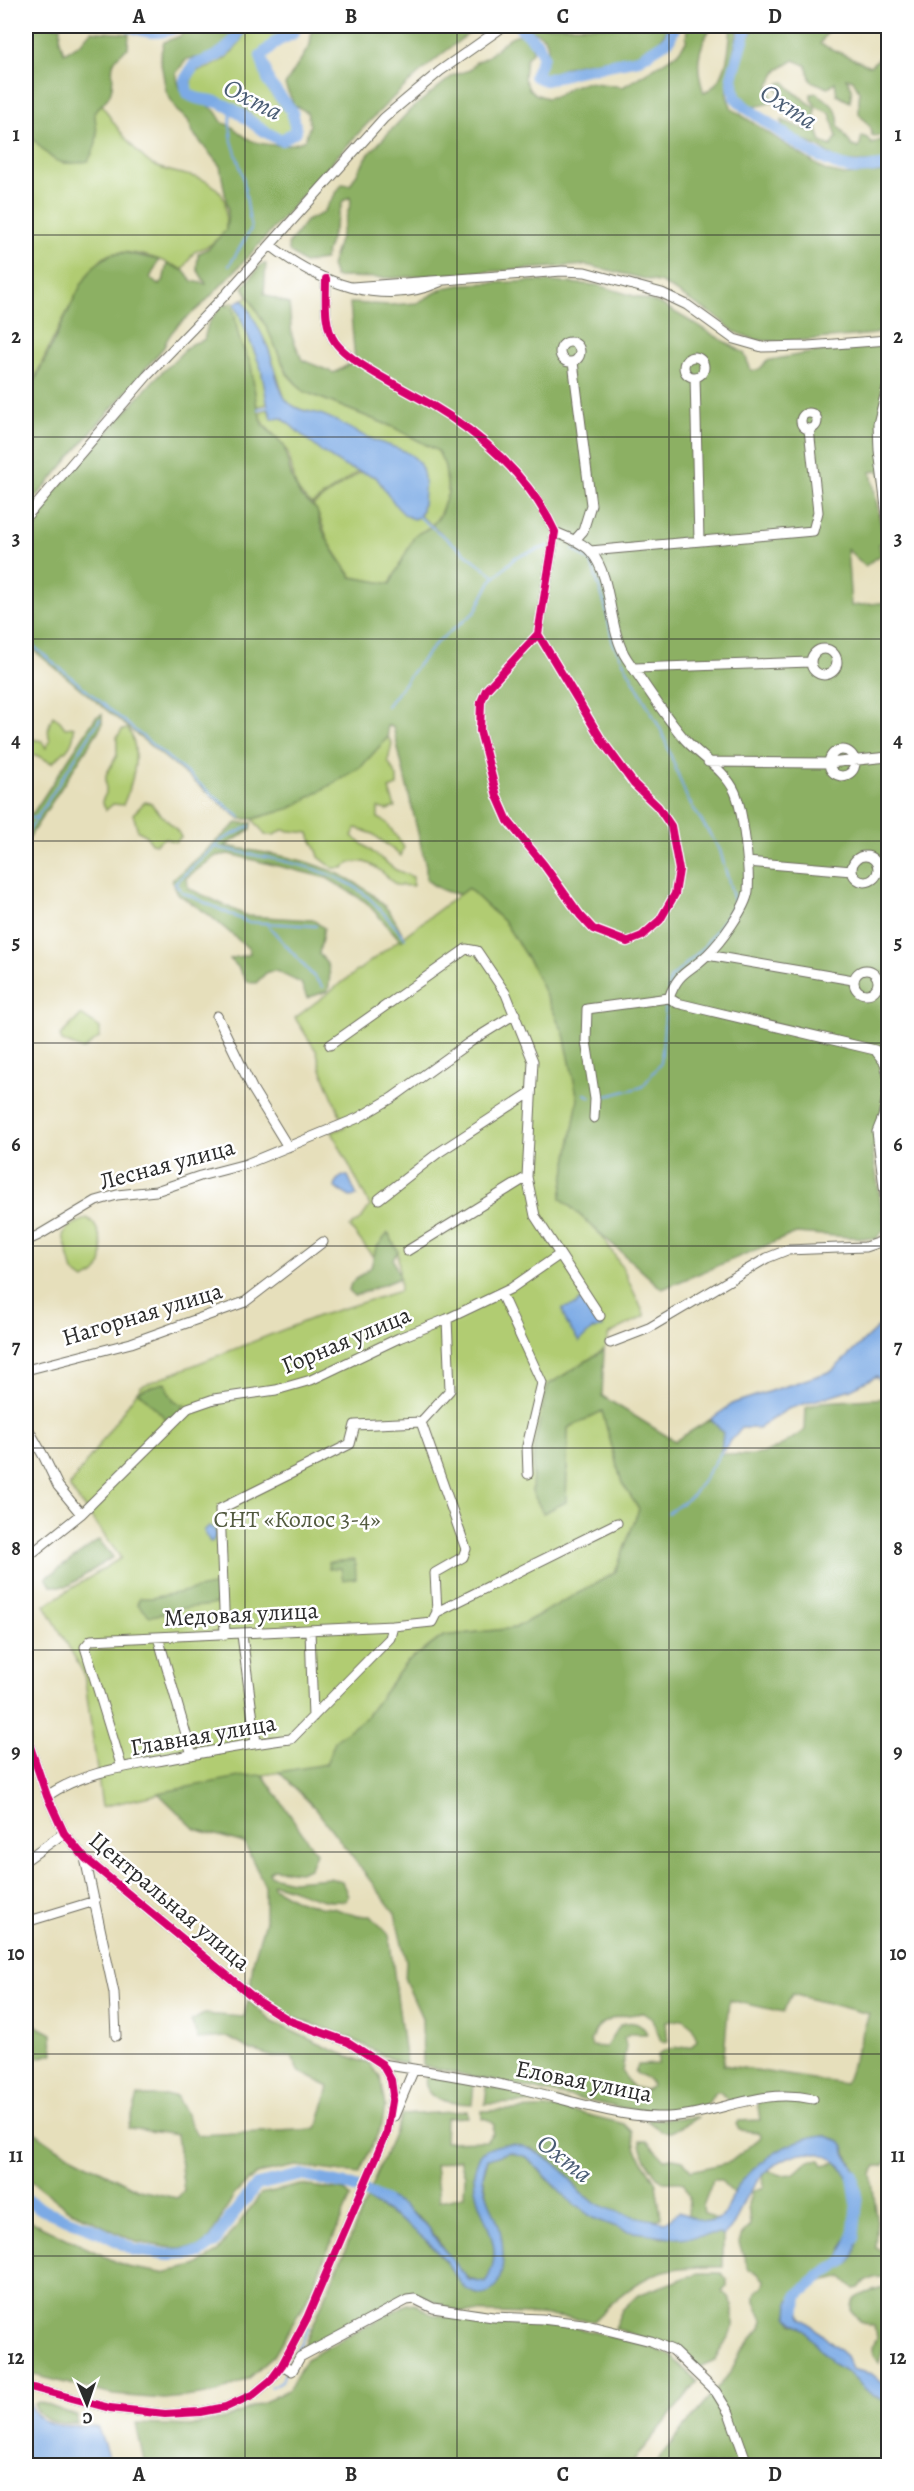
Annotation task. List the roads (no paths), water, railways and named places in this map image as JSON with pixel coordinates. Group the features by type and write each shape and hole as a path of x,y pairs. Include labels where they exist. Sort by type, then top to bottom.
{"street":[{"path":"26,517 147,376 391,112 440,71 502,27"},
{"path":"270,245 285,257 326,279 390,294 426,288 447,278 562,271 585,272 662,293 687,305 734,339 762,347 888,340"},
{"path":"326,279 327,322 335,342 346,353 396,386 430,404 466,428 526,482 555,532 590,551 602,575 617,634 626,657 683,738 728,781 735,792 747,862 748,892 742,905 707,955 683,972 667,998"},
{"path":"573,362 591,505 583,531 574,541"},
{"path":"695,377 699,540"},
{"path":"888,383 878,424 888,524"},
{"path":"590,551 813,531 818,512 809,429"},
{"path":"538,634 603,742 634,784 658,807 671,826 679,870 675,894 660,920 642,936 627,942 593,929 508,821 497,796 480,731 481,702 486,690 538,634 555,532"},
{"path":"635,668 810,662"},
{"path":"708,762 829,763 888,757"},
{"path":"829,763 831,770 837,775 846,776 852,771 855,760"},
{"path":"747,862 852,871"},
{"path":"330,1045 466,949 477,951 503,989 533,1061 527,1176 535,1216 600,1316"},
{"path":"707,955 854,980"},
{"path":"594,1118 595,1099 586,1041 587,1009 667,998 677,1003 874,1050 885,1064 888,1076"},
{"name":"Лесная улица","path":"26,1241 96,1201 117,1195 156,1191 246,1164 375,1109 470,1042 515,1014"},
{"path":"217,1016 252,1088 287,1145"},
{"path":"888,1088 883,1118 877,1131 888,1218"},
{"path":"379,1199 438,1153 530,1093"},
{"path":"407,1251 527,1176"},
{"path":"610,1343 649,1328 767,1258 787,1250 865,1247 883,1241 888,1230"},
{"name":"Нагорная улица","path":"26,1370 131,1343 245,1302 323,1242"},
{"path":"447,1319 501,1294 559,1255"},
{"path":"501,1294 542,1383 527,1446 528,1474"},
{"name":"Горная улица","path":"26,1558 81,1514 188,1408 214,1399 276,1390 311,1380 399,1338 447,1319 450,1390 421,1422"},
{"path":"225,1635 220,1509 350,1444 355,1425 421,1422 466,1549 463,1557 435,1573 437,1612 432,1622 393,1626"},
{"path":"26,1425 58,1486 81,1514"},
{"path":"437,1612 617,1523"},
{"name":"Медовая улица","path":"122,1768 85,1647 91,1640 242,1635 393,1626"},
{"name":"Главная улица","path":"47,1796 57,1789 94,1775 122,1768 256,1743 291,1739 390,1638 393,1626"},
{"path":"310,1630 313,1717"},
{"path":"242,1635 256,1743"},
{"path":"158,1637 192,1755"},
{"name":"Центральная улица","path":"26,1735 47,1796 64,1833 85,1858 258,2001 290,2021 348,2042 382,2064"},
{"name":"Центральная улица","path":"26,1860 64,1833"},
{"path":"85,1858 114,1993 116,2036"},
{"path":"26,1922 95,1901"},
{"path":"382,2064 391,2080 393,2095 387,2132"},
{"name":"Еловая улица","path":"382,2064 517,2088 607,2110 657,2117 705,2111 775,2095 813,2099"},
{"path":"26,2386 110,2408 165,2414 200,2412 226,2407 254,2394 271,2380 282,2365 307,2318 414,2069"},
{"path":"282,2365 292,2371 300,2357 407,2300 415,2299 433,2308 493,2318 542,2319 609,2329 672,2350 716,2392 729,2413 747,2466"}],"water":[{"path":"243,299 268,348 282,393 289,403 301,410 329,417 369,438 400,449 416,459 424,477 423,504 419,517 413,519 405,515 376,477 346,467 322,452 282,418 272,419 261,368 235,303"},
{"path":"348,1176 357,1196 350,1197 335,1188 337,1180"},
{"path":"584,1300 603,1328 593,1329 579,1342 566,1322 563,1308 576,1305"},
{"path":"888,1318 888,1356 885,1359 888,1393 877,1376 851,1389 788,1409 758,1428 741,1428 721,1453 723,1433 711,1419 734,1403 832,1371"},
{"path":"209,1526 214,1528 216,1534 210,1542 204,1531"},
{"path":"823,2135 840,2141 844,2146 845,2153 855,2170 856,2192 840,2165 827,2156 800,2153 775,2165 754,2185 732,2227 723,2236 720,2234 679,2238 627,2231 593,2218 569,2200 527,2157 509,2152 488,2159 483,2177 484,2184 500,2230 503,2255 498,2282 493,2289 484,2294 465,2288 445,2260 429,2243 404,2223 367,2199 370,2189 402,2205 429,2228 469,2280 485,2283 492,2268 493,2241 475,2190 474,2175 481,2153 490,2148 515,2144 540,2154 562,2170 583,2195 613,2210 665,2222 679,2212 710,2222 722,2217 742,2181 762,2162 785,2147 810,2137"},
{"path":"855,2224 857,2237 853,2258 844,2267 837,2267 851,2227"},
{"path":"797,2296 802,2317 846,2356 852,2369 872,2374 888,2388 888,2402 872,2395 846,2371 832,2363 801,2326 788,2318 789,2300"},
{"path":"26,2401 41,2419 47,2422 98,2428 111,2465 26,2465"}],"waterway":[{"name":"Охта","path":"129,26 153,32 165,31 177,26"},
{"name":"Охта","path":"241,26 229,47 210,59 194,65 185,80 187,93 196,98 232,108 264,131 282,140 296,131 292,111 269,83 261,56 277,41 292,34 297,26"},
{"name":"Охта","path":"519,26 538,44 543,56 535,76 546,80 576,71 639,59 669,40 675,26"},
{"name":"Охта","path":"747,26 732,77 735,97 745,107 810,151 838,165 860,169 888,165"},
{"path":"229,266 251,229 243,176 232,141 231,109"},
{"path":"258,409 268,407"},
{"path":"419,517 496,577"},
{"path":"387,706 437,642 475,612 491,581 516,557 549,546"},
{"path":"573,549 591,562 605,605 613,643 661,730 687,798 720,850 735,904 702,949 670,979 668,990"},
{"path":"26,640 241,818"},
{"path":"26,835 100,719"},
{"path":"26,819 37,817"},
{"path":"250,826 222,840 175,883 182,892 247,922 316,926"},
{"path":"215,847 300,865 348,883 372,901 405,938"},
{"path":"266,923 323,987"},
{"path":"599,1098 642,1087 661,1063 666,1003"},
{"path":"585,1094 591,1097"},
{"path":"668,1513 693,1495 722,1451"},
{"name":"Охта","path":"26,2199 43,2210 100,2232 134,2250 169,2255 200,2253 215,2242 230,2218 257,2185 301,2175 352,2186 384,2201"},
{"name":"Охта","path":"853,2176 857,2203 853,2239"},
{"name":"Охта","path":"796,2309 797,2296 819,2277 844,2261 847,2255"},
{"path":"290,2363 309,2327"},
{"path":"271,2387 282,2381 286,2370"}],"park label":[{"name":"СНТ «Колос 3-4»","path":"297,1519"}]}
